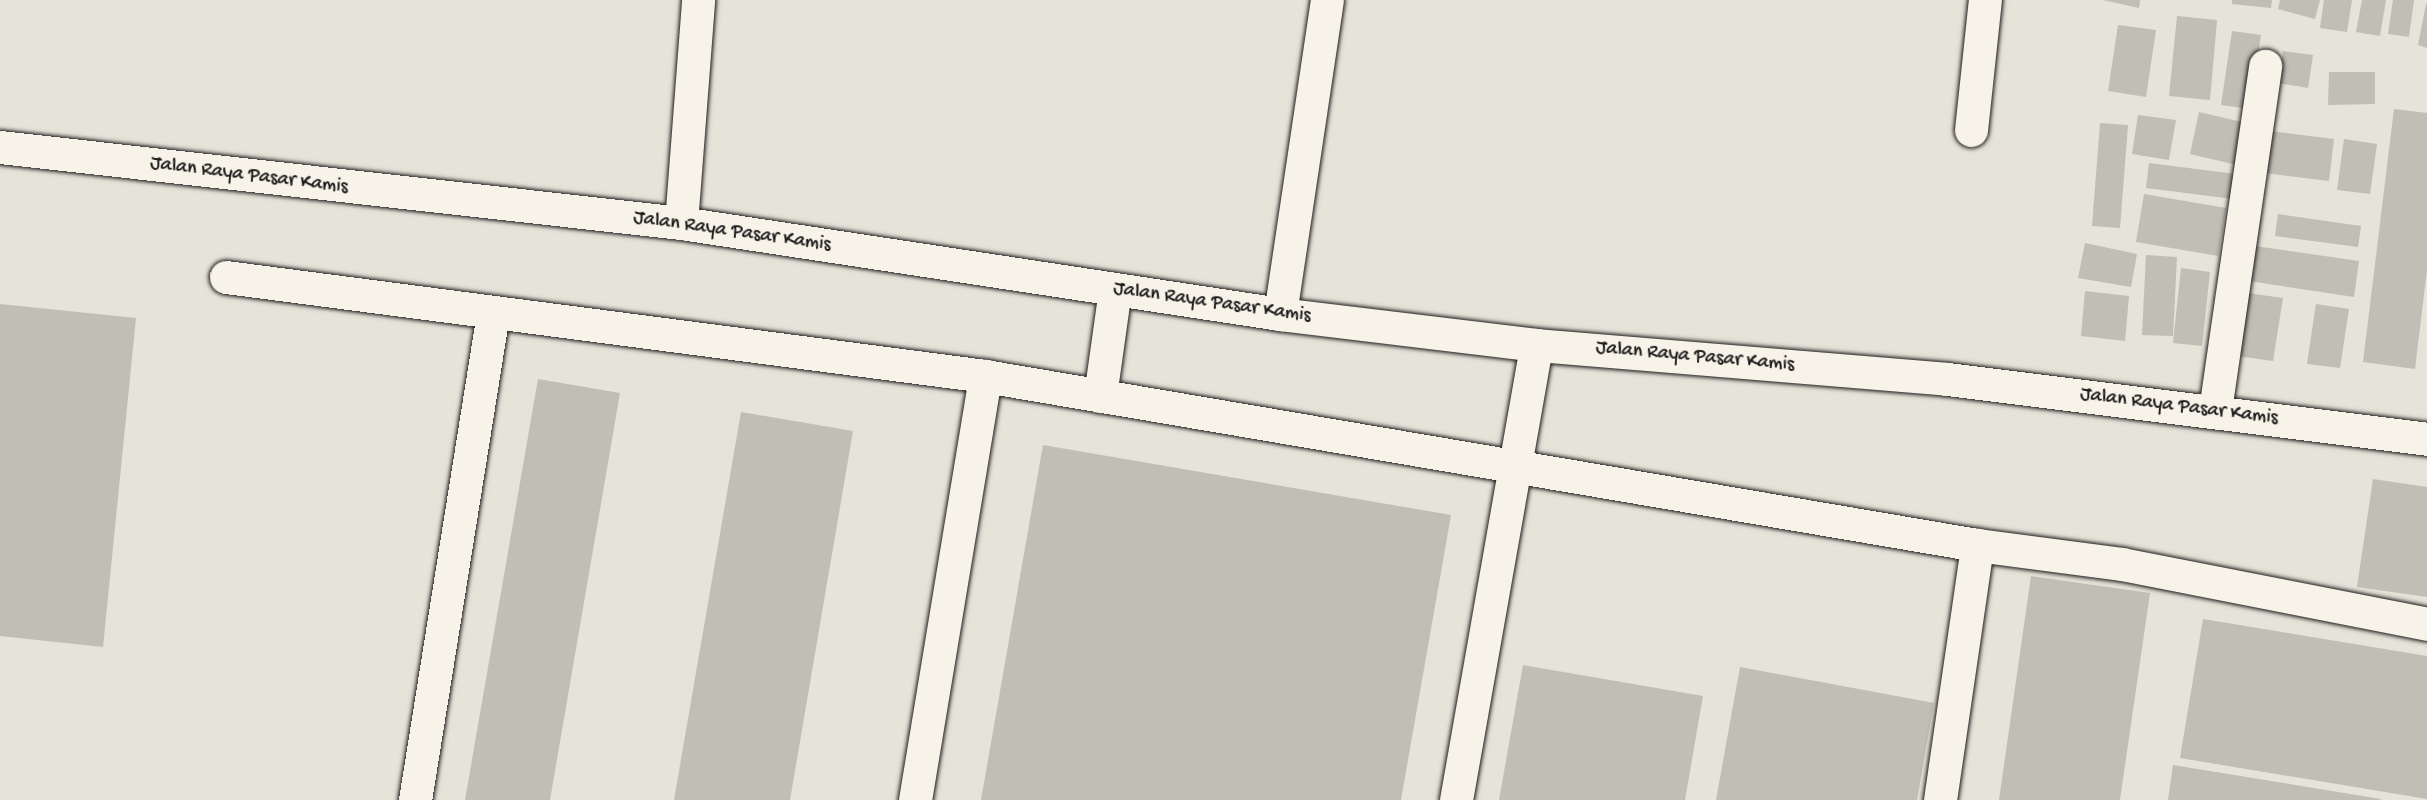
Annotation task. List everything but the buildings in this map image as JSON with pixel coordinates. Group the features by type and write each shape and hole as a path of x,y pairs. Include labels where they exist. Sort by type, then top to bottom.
{"main road":[{"path":"681,223 698,0"},
{"path":"1280,314 1327,0"},
{"path":"1971,130 1985,0"},
{"path":"2215,410 2265,66"},
{"name":"Jalan Raya Pasar Kamis","path":"0,147 681,223 1280,314 1536,345 1947,379 2215,410 2427,439"},
{"path":"226,277 985,376 1514,464 1977,545 2122,564 2427,624"},
{"path":"1100,396 1115,289"},
{"path":"415,800 493,312"},
{"path":"1456,800 1536,345"},
{"path":"915,800 985,376"},
{"path":"1940,800 1977,545"}],"shaded area":[{"path":"0,0 2427,0 2427,800 0,800"}]}
